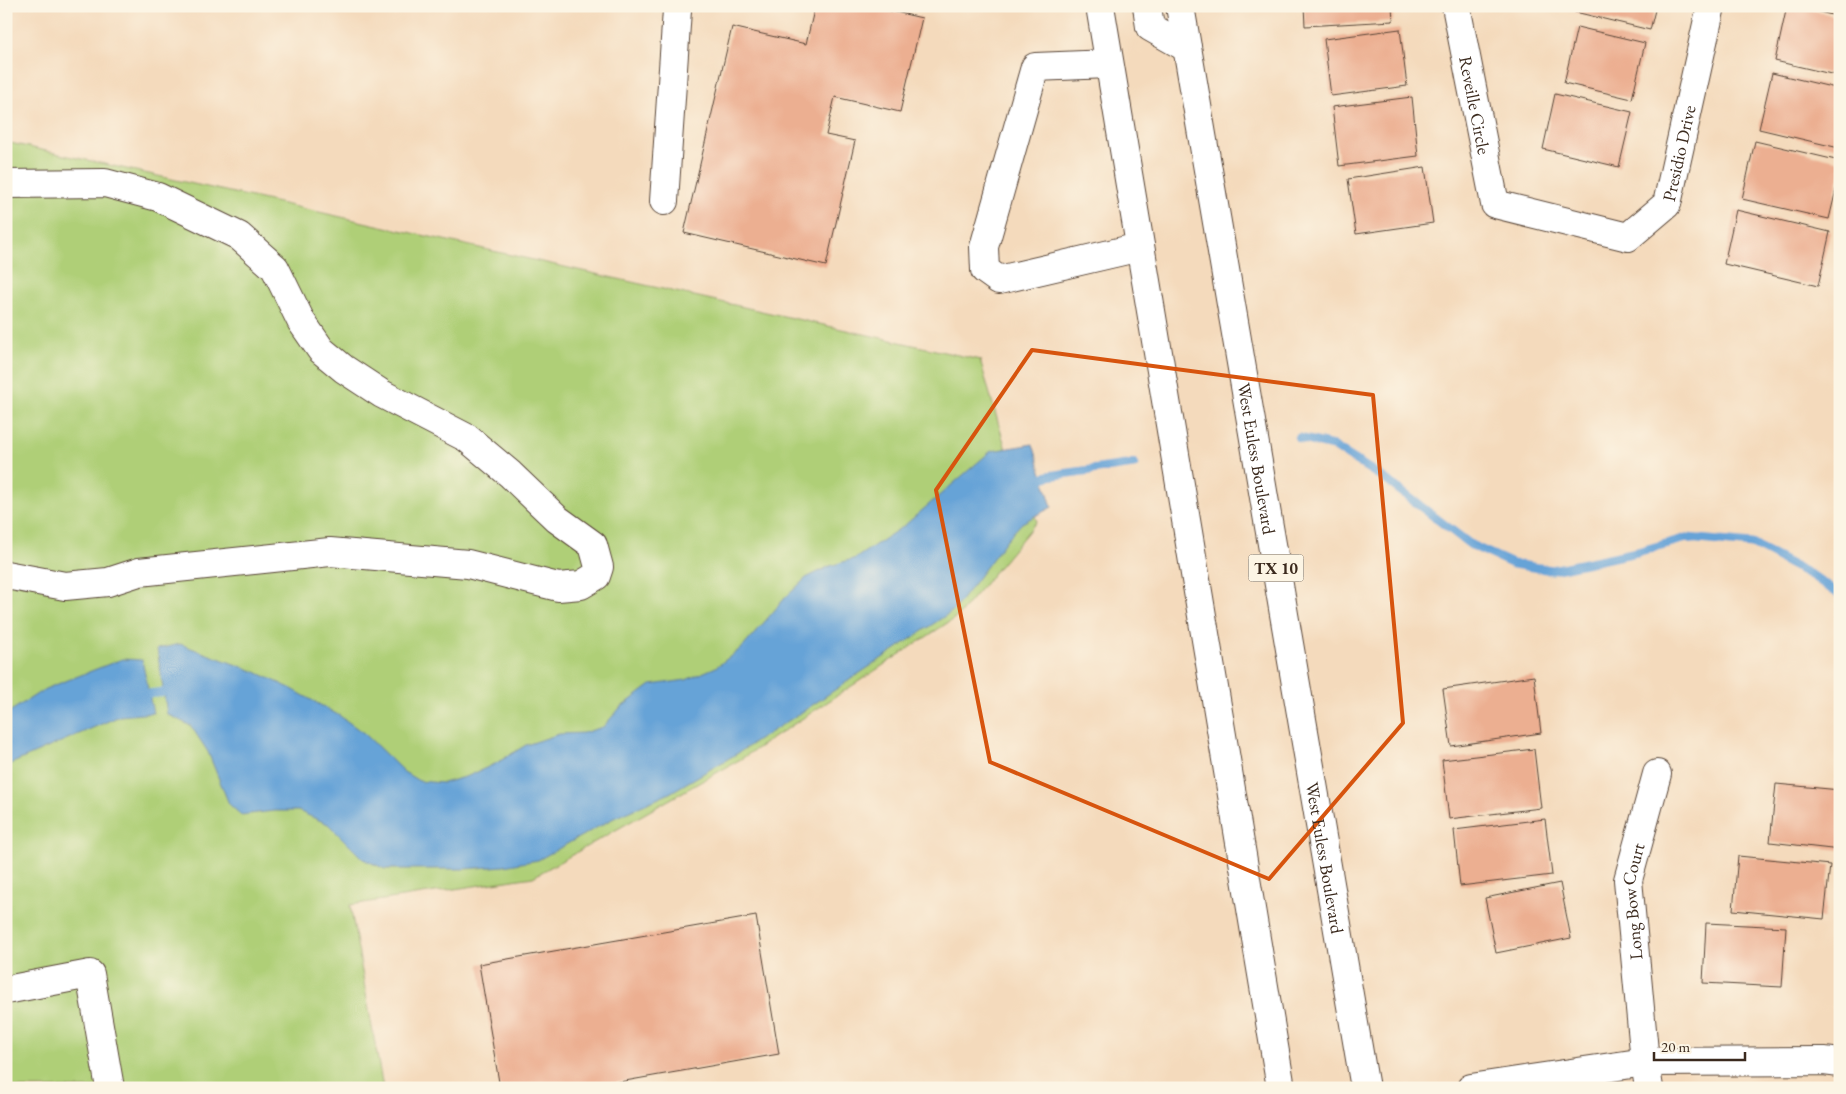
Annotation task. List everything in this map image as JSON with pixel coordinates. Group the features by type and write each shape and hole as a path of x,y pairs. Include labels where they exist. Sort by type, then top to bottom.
{"main road":[{"path":"1100,6 1281,1088"},
{"path":"1147,6 1150,27 1187,48"},
{"name":"West Euless Boulevard","path":"1180,6 1364,1088"},
{"name":"Reveille Circle","path":"1456,6 1495,204"},
{"name":"Presidio Drive","path":"1495,204 1628,237 1667,204 1711,6"},
{"path":"664,200 678,7"},
{"path":"1110,64 1034,67 984,247 985,270 999,280 1140,247"},
{"path":"6,184 105,183 158,196 239,236 275,268 302,320 321,350 344,369 382,394 467,438 510,474 558,519 593,545 599,566 596,576 581,585 558,587 468,564 330,552 139,572 108,582 65,586 6,575"},
{"name":"Long Bow Court","path":"1647,1075 1628,880 1657,774"},
{"path":"6,990 90,974 110,1088"},
{"path":"1471,1088 1824,1061 1840,1063"}],"highlighted area":[{"path":"1032,350 1373,395 1403,723 1269,879 990,762 936,490"}],"green space":[{"path":"6,142 980,360 1007,453 1037,521 958,616 741,759 533,877 350,905 383,1088 6,1088"}],"water":[{"path":"1033,444 1052,507 1022,523 1008,538 954,610 738,753 668,794 614,818 538,860 504,866 464,869 385,869 363,859 328,824 298,811 274,811 241,815 229,804 208,752 191,726 167,714 157,649 180,644 256,672 292,689 340,716 365,734 404,772 419,781 443,783 468,776 495,764 526,745 559,734 583,733 603,727 620,708 651,685 686,680 716,667 743,647 785,598 806,578 830,566 856,558 905,525 991,451"},
{"path":"122,659 142,660 153,713 120,716 6,766 6,714 45,689"}],"building":[{"path":"815,6 869,6 922,18 900,112 835,97 826,135 855,141 826,266 684,233 732,27 806,44"},
{"path":"1304,6 1392,6 1393,21 1305,26"},
{"path":"1577,6 1656,6 1650,30 1575,12"},
{"path":"1787,6 1795,6 1840,17 1840,76 1775,61"},
{"path":"1577,27 1645,43 1632,99 1564,83"},
{"path":"1400,29 1407,86 1331,96 1324,39"},
{"path":"1772,73 1840,89 1839,148 1759,129"},
{"path":"1555,94 1632,112 1619,167 1543,149"},
{"path":"1412,97 1418,156 1339,166 1332,107"},
{"path":"1755,141 1840,161 1840,173 1829,219 1742,199"},
{"path":"1425,167 1433,223 1356,234 1348,179"},
{"path":"1736,210 1830,232 1818,286 1724,264"},
{"path":"1534,676 1541,733 1451,746 1443,689"},
{"path":"1534,749 1541,808 1449,819 1442,760"},
{"path":"1776,784 1840,790 1840,850 1770,842"},
{"path":"1545,819 1552,875 1460,886 1454,830"},
{"path":"1738,856 1830,865 1824,919 1733,910"},
{"path":"1560,883 1571,938 1496,953 1485,898"},
{"path":"756,916 779,1054 585,1088 500,1088 479,964"},
{"path":"1706,923 1786,927 1782,987 1703,983"}],"waterway":[{"path":"1299,438 1333,446 1385,479 1471,545 1513,564 1552,570 1637,552 1687,538 1752,544 1813,576 1840,595"},
{"path":"1034,482 1048,476 1134,464"},
{"path":"138,695 175,691"}]}
